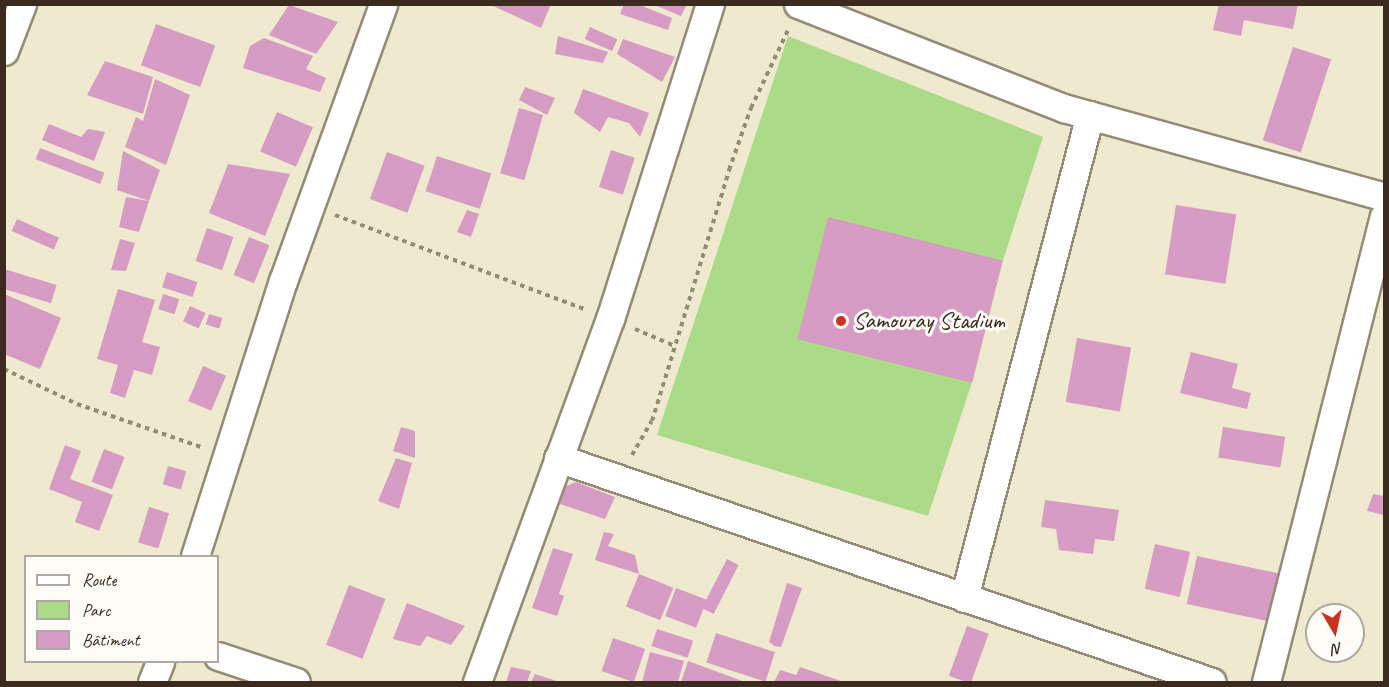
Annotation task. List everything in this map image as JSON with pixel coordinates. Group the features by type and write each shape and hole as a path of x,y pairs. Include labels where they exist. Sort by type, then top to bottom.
{"street":[{"path":"4,51 22,4"},
{"path":"195,555 283,281 313,206 383,4"},
{"path":"477,682 610,319 710,4"},
{"path":"794,15 902,48 1090,115 1384,197"},
{"path":"964,598 1090,115"},
{"path":"1266,682 1384,217"},
{"path":"558,458 1212,682"},
{"path":"219,656 296,682"},
{"path":"152,682 160,663"}],"path":[{"path":"618,479 652,421 729,170 751,108 794,15"},
{"path":"313,206 675,346"},
{"path":"4,369 77,404 227,456"}],"green space":[{"name":"Samouray Stadium","path":"788,36 1043,137 1003,260 972,382 928,516 657,435"}],"building":[{"path":"489,4 551,4 541,28"},
{"path":"624,4 637,4 672,18 668,30 620,14"},
{"path":"652,4 687,4 681,16"},
{"path":"1219,4 1298,4 1293,29 1244,20 1241,36 1213,30"},
{"path":"289,5 338,22 316,54 269,35"},
{"path":"156,24 215,46 200,87 141,65"},
{"path":"590,27 617,39 612,51 585,39"},
{"path":"558,36 608,52 603,63 555,54"},
{"path":"264,38 313,56 306,69 326,78 320,92 243,68 250,46"},
{"path":"623,39 675,57 662,82 617,54"},
{"path":"1293,47 1331,59 1301,153 1263,140"},
{"path":"105,61 153,77 143,114 87,95"},
{"path":"155,79 190,95 166,165 125,147 136,117 143,121"},
{"path":"525,87 555,98 547,115 519,100"},
{"path":"583,89 649,113 640,137 629,123 608,117 600,132 574,113"},
{"path":"519,108 543,115 524,180 500,173"},
{"path":"277,112 313,127 296,167 260,152"},
{"path":"49,124 81,137 88,129 105,132 94,161 42,140"},
{"path":"40,148 104,173 100,184 36,159"},
{"path":"611,150 635,158 623,195 599,187"},
{"path":"123,151 160,170 149,201 117,190"},
{"path":"387,152 425,166 407,213 370,199"},
{"path":"437,156 491,174 480,209 426,191"},
{"path":"228,164 290,174 265,236 209,213"},
{"path":"126,197 149,201 139,232 119,227"},
{"path":"1176,205 1236,215 1225,284 1165,274"},
{"path":"467,210 479,214 471,237 457,232"},
{"path":"828,217 1003,261 972,383 798,339"},
{"path":"17,219 59,238 54,250 12,231"},
{"path":"207,228 233,237 222,270 196,261"},
{"path":"249,237 269,245 254,283 234,275"},
{"path":"120,239 135,243 126,271 111,270"},
{"path":"4,269 57,285 51,303 4,289"},
{"path":"167,272 197,282 192,297 162,287"},
{"path":"118,289 155,300 142,342 160,347 152,375 134,370 125,398 110,393 118,365 97,359"},
{"path":"4,294 61,318 40,369 4,354"},
{"path":"163,294 179,299 175,314 158,309"},
{"path":"190,306 206,313 199,328 183,322"},
{"path":"209,314 222,318 219,329 206,325"},
{"path":"1077,338 1131,348 1120,412 1066,402"},
{"path":"1191,352 1238,364 1232,388 1251,393 1247,409 1180,393"},
{"path":"203,366 226,376 211,411 188,401"},
{"path":"401,427 415,431 415,458 393,451"},
{"path":"1223,427 1285,437 1280,467 1218,458"},
{"path":"65,445 81,451 70,479 113,495 99,531 75,522 82,502 49,489"},
{"path":"104,449 125,457 112,490 91,482"},
{"path":"396,458 412,463 399,509 378,501"},
{"path":"168,466 186,471 181,490 163,484"},
{"path":"576,482 615,497 605,519 560,504 564,487"},
{"path":"1373,494 1384,496 1384,515 1367,511"},
{"path":"1045,500 1119,510 1114,541 1095,539 1093,554 1059,550 1056,529 1041,527"},
{"path":"149,507 169,513 158,549 138,542"},
{"path":"604,532 614,534 608,546 635,555 639,574 595,560"},
{"path":"1155,544 1190,552 1180,597 1145,589"},
{"path":"553,548 573,554 559,594 564,596 557,616 532,608"},
{"path":"1197,556 1288,575 1278,623 1187,604"},
{"path":"727,559 739,565 714,614 702,608"},
{"path":"639,574 673,588 660,620 626,606"},
{"path":"787,583 802,588 781,647 774,646 769,642"},
{"path":"349,585 385,599 362,659 326,645"},
{"path":"676,588 707,600 696,628 665,616"},
{"path":"407,603 465,626 451,645 427,636 420,646 393,639"},
{"path":"967,626 989,634 971,682 949,676"},
{"path":"657,629 693,641 688,658 651,646"},
{"path":"716,633 775,652 765,682 706,662"},
{"path":"613,638 645,649 634,682 602,671"},
{"path":"650,652 684,661 678,682 642,682"},
{"path":"688,661 745,682 681,682"},
{"path":"511,667 531,671 527,682 506,682"},
{"path":"800,667 844,682 774,682 780,670 796,675"},
{"path":"535,674 560,682 531,682"}],"place":[{"name":"Samouray Stadium","path":"841,321"}]}
